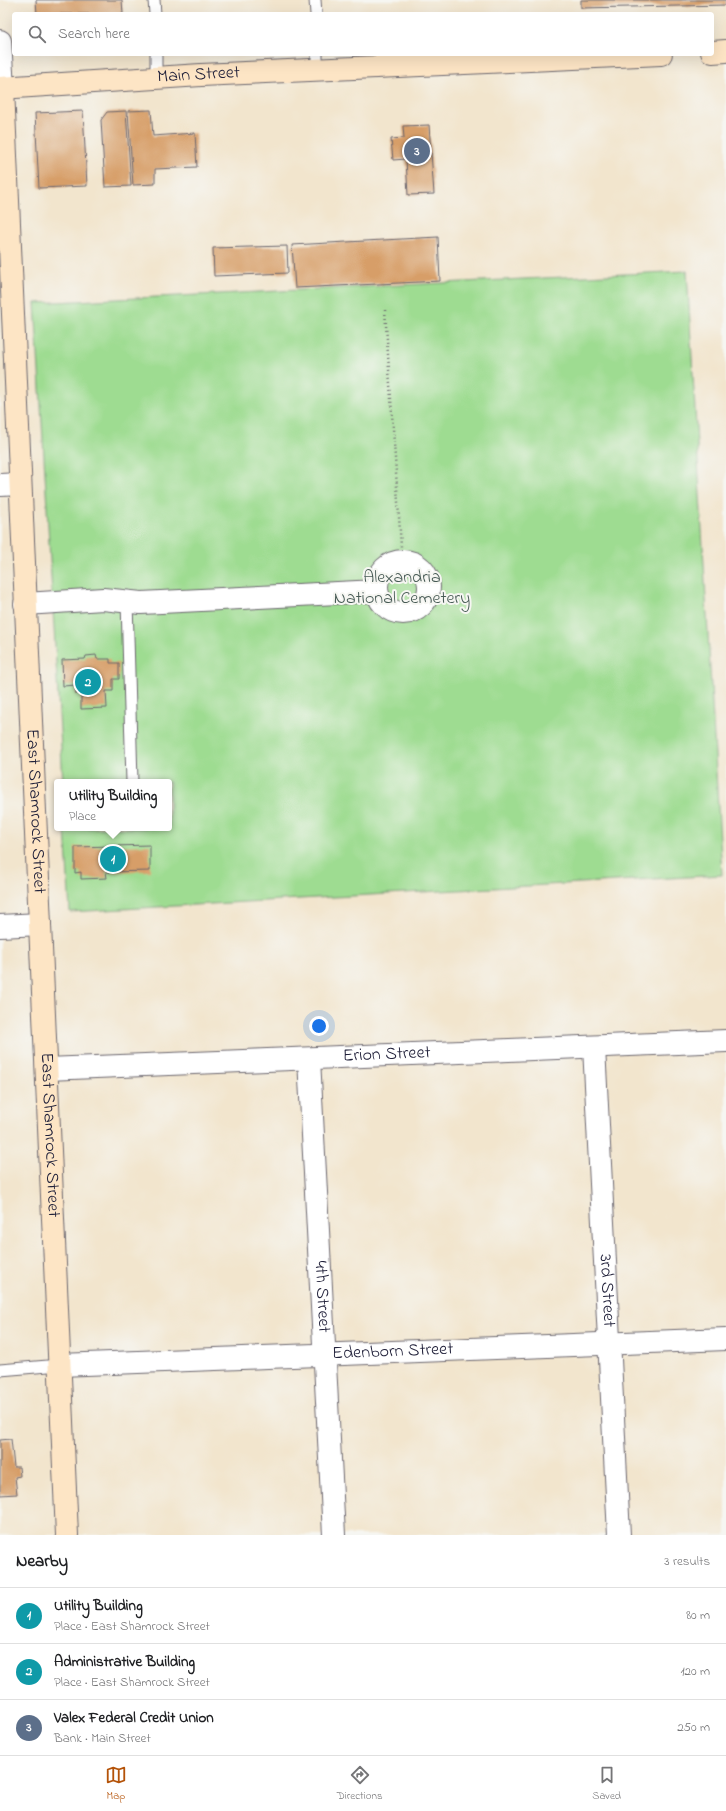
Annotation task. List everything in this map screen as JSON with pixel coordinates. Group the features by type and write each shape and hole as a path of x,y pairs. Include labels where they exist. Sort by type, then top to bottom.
{"main road":[{"path":"714,52 726,51"},
{"name":"Main Street","path":"1,88 156,79 317,62 575,56"},
{"name":"East Shamrock Street","path":"1,88 10,484 26,604 68,1535"}],"street":[{"path":"0,41 1,88"},
{"path":"402,561 411,562 419,566 425,573 430,590 423,605 416,611 399,614 384,606 379,599 377,582 380,574 386,567 393,563 402,561"},
{"path":"26,604 103,599 141,603 377,591"},
{"path":"0,926 40,924"},
{"name":"Erion Street","path":"47,1069 726,1041"},
{"name":"3rd Street","path":"594,1047 619,1535"},
{"name":"4th Street","path":"309,1058 334,1535"},
{"name":"Edenborn Street","path":"60,1365 726,1339"}],"lane":[{"path":"154,0 155,12"},
{"path":"315,0 316,12"},
{"path":"156,56 156,79"},
{"path":"126,601 132,779"},
{"path":"0,1370 60,1365"}],"path":[{"path":"385,310 402,561"}],"green space":[{"name":"Alexandria National Cemetery","path":"687,271 722,875 70,912 65,831 172,831 172,779 63,779 35,303"}],"building":[{"path":"36,0 122,0 123,12 37,12"},
{"path":"581,0 726,0 726,5 581,8"},
{"path":"151,110 153,136 195,133 197,167 155,169 155,184 133,185 128,111"},
{"path":"83,111 87,186 39,188 35,113"},
{"path":"126,111 131,186 105,187 101,120 107,112"},
{"path":"429,125 434,194 408,195 406,159 393,160 391,139 404,138 403,126"},
{"path":"438,237 440,281 295,288 292,245"},
{"path":"287,246 288,273 214,276 213,248"},
{"path":"96,655 97,659 110,659 110,663 119,663 119,679 113,679 113,691 106,691 107,708 81,709 81,693 76,694 76,685 63,686 62,660 85,659 86,656"},
{"path":"150,845 150,871 106,872 107,878 81,879 81,872 75,873 75,847"},
{"path":"11,1439 14,1467 19,1467 20,1476 15,1477 17,1494 0,1495 0,1440"}],"place":[{"name":"Valex Federal Credit Union","path":"417,151"},
{"name":"Administrative Building","path":"88,682"},
{"name":"Utility Building","path":"113,859"}]}
